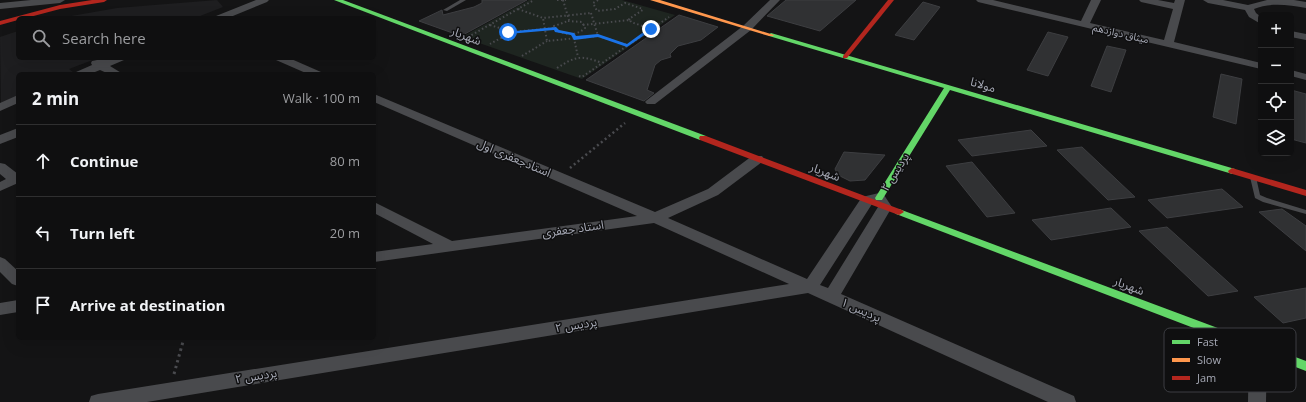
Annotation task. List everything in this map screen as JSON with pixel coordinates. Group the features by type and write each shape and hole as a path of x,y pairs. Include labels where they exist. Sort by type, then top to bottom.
{"main road":[{"path":"25,16 60,7 104,0"},
{"name":"شهریار","path":"336,0 757,159 877,202 1206,328"},
{"name":"مولانا","path":"653,0 1306,193"},
{"path":"845,57 891,0"},
{"path":"0,23 16,18"},
{"name":"پردیس ۲","path":"877,202 948,87"},
{"name":"شهریار","path":"1296,362 1306,366"}],"street":[{"path":"0,6 60,0"},
{"path":"224,16 264,0"},
{"path":"651,102 747,28 776,0"},
{"name":"میثاق دوازدهم","path":"981,0 1258,65"},
{"path":"1023,10 1028,0"},
{"path":"1084,25 1096,0"},
{"path":"1144,0 1179,3 1168,44"},
{"path":"1208,0 1251,11 1258,18"},
{"path":"1251,11 1254,4 1264,1 1281,1 1306,5"},
{"path":"0,6 13,19"},
{"path":"1294,35 1306,37"},
{"path":"84,72 98,64 113,60"},
{"path":"285,60 312,72"},
{"path":"98,64 113,72"},
{"path":"1294,74 1306,77"},
{"name":"استادجعفری اول","path":"376,99 654,218"},
{"path":"0,107 16,101"},
{"path":"0,140 16,133"},
{"name":"استاد جعفری","path":"376,257 654,218 713,192 757,159"},
{"path":"0,167 16,178 0,187"},
{"path":"831,297 877,202"},
{"name":"پردیس ۲","path":"98,402 158,395 810,287 877,202"},
{"path":"376,208 450,246"},
{"name":"پردیس ۱","path":"654,218 1066,402"},
{"path":"0,263 16,278"},
{"path":"0,308 16,306"},
{"path":"1257,392 1257,402"}],"lane":[{"path":"445,10 464,0"},
{"path":"1253,177 1257,196 1265,200 1306,212"}],"path":[{"path":"475,39 468,37 534,0"},
{"path":"558,0 565,0 569,20"},
{"path":"597,10 593,3 598,0"},
{"path":"518,9 543,18 591,13 597,10 615,9 625,3 644,9 629,18 630,20"},
{"path":"591,13 598,36"},
{"path":"576,75 582,77 669,17 663,15"},
{"path":"543,18 547,41"},
{"path":"569,20 582,22 585,28 579,33 573,34 566,34 557,31 556,28 554,26 563,21 569,20"},
{"path":"583,25 630,20 631,22 651,29"},
{"path":"490,24 508,32 556,28"},
{"path":"496,47 490,44 508,34 508,32"},
{"path":"573,34 578,57"},
{"path":"522,56 547,41 574,38 598,36 627,46"},
{"path":"516,54 529,58"},
{"path":"557,68 573,58 583,56 602,63"},
{"path":"550,66 563,70"},
{"path":"559,177 637,113"},
{"path":"158,395 183,340"}],"shaded area":[{"path":"217,0 223,7 200,16 71,16 117,8"},
{"path":"529,0 622,0 675,15 582,79 462,37"},
{"path":"16,32 16,60 93,60 69,69 73,72 16,72 16,97 1,103 0,37"}],"building":[{"path":"482,0 527,0 461,36 419,21 442,10 443,15 474,7 482,3"},
{"path":"786,0 856,0 820,31 767,16"},
{"path":"923,2 940,7 914,40 895,35"},
{"path":"679,15 718,27 701,40 678,46 670,54 671,57 661,60 655,65 647,90 654,93 644,101 586,80"},
{"path":"1048,32 1068,37 1048,76 1027,70"},
{"path":"1107,46 1126,50 1111,92 1091,86"},
{"path":"1221,74 1242,79 1236,124 1213,117"},
{"path":"1294,91 1306,94 1306,143 1294,140"},
{"path":"1031,130 1047,146 972,156 958,140"},
{"path":"1082,147 1135,197 1108,200 1057,150"},
{"path":"844,152 885,155 865,180 850,181 838,175 835,169"},
{"path":"972,162 1015,213 987,217 946,166"},
{"path":"1222,189 1243,207 1167,218 1148,200"},
{"path":"1111,208 1131,227 1051,240 1032,220"},
{"path":"1282,209 1306,226 1306,251 1259,212"},
{"path":"1167,227 1238,291 1208,296 1139,231"},
{"path":"1306,288 1306,318 1283,323 1254,297"}],"traffic: fast":[{"path":"337,0 703,138"},
{"path":"771,35 1232,171"},
{"path":"879,198 948,87"},
{"path":"899,212 1206,328"},
{"path":"1296,362 1306,366"}],"traffic: slow":[{"path":"653,0 771,35"}],"traffic: jam":[{"path":"26,16 60,7 104,0"},
{"path":"845,57 891,0"},
{"path":"0,23 16,19"},
{"path":"703,138 899,212"},
{"path":"1232,171 1306,193"}],"route":[{"path":"508,32 556,28 557,31 566,34 573,34 574,38 598,36 627,46 651,29"}]}
